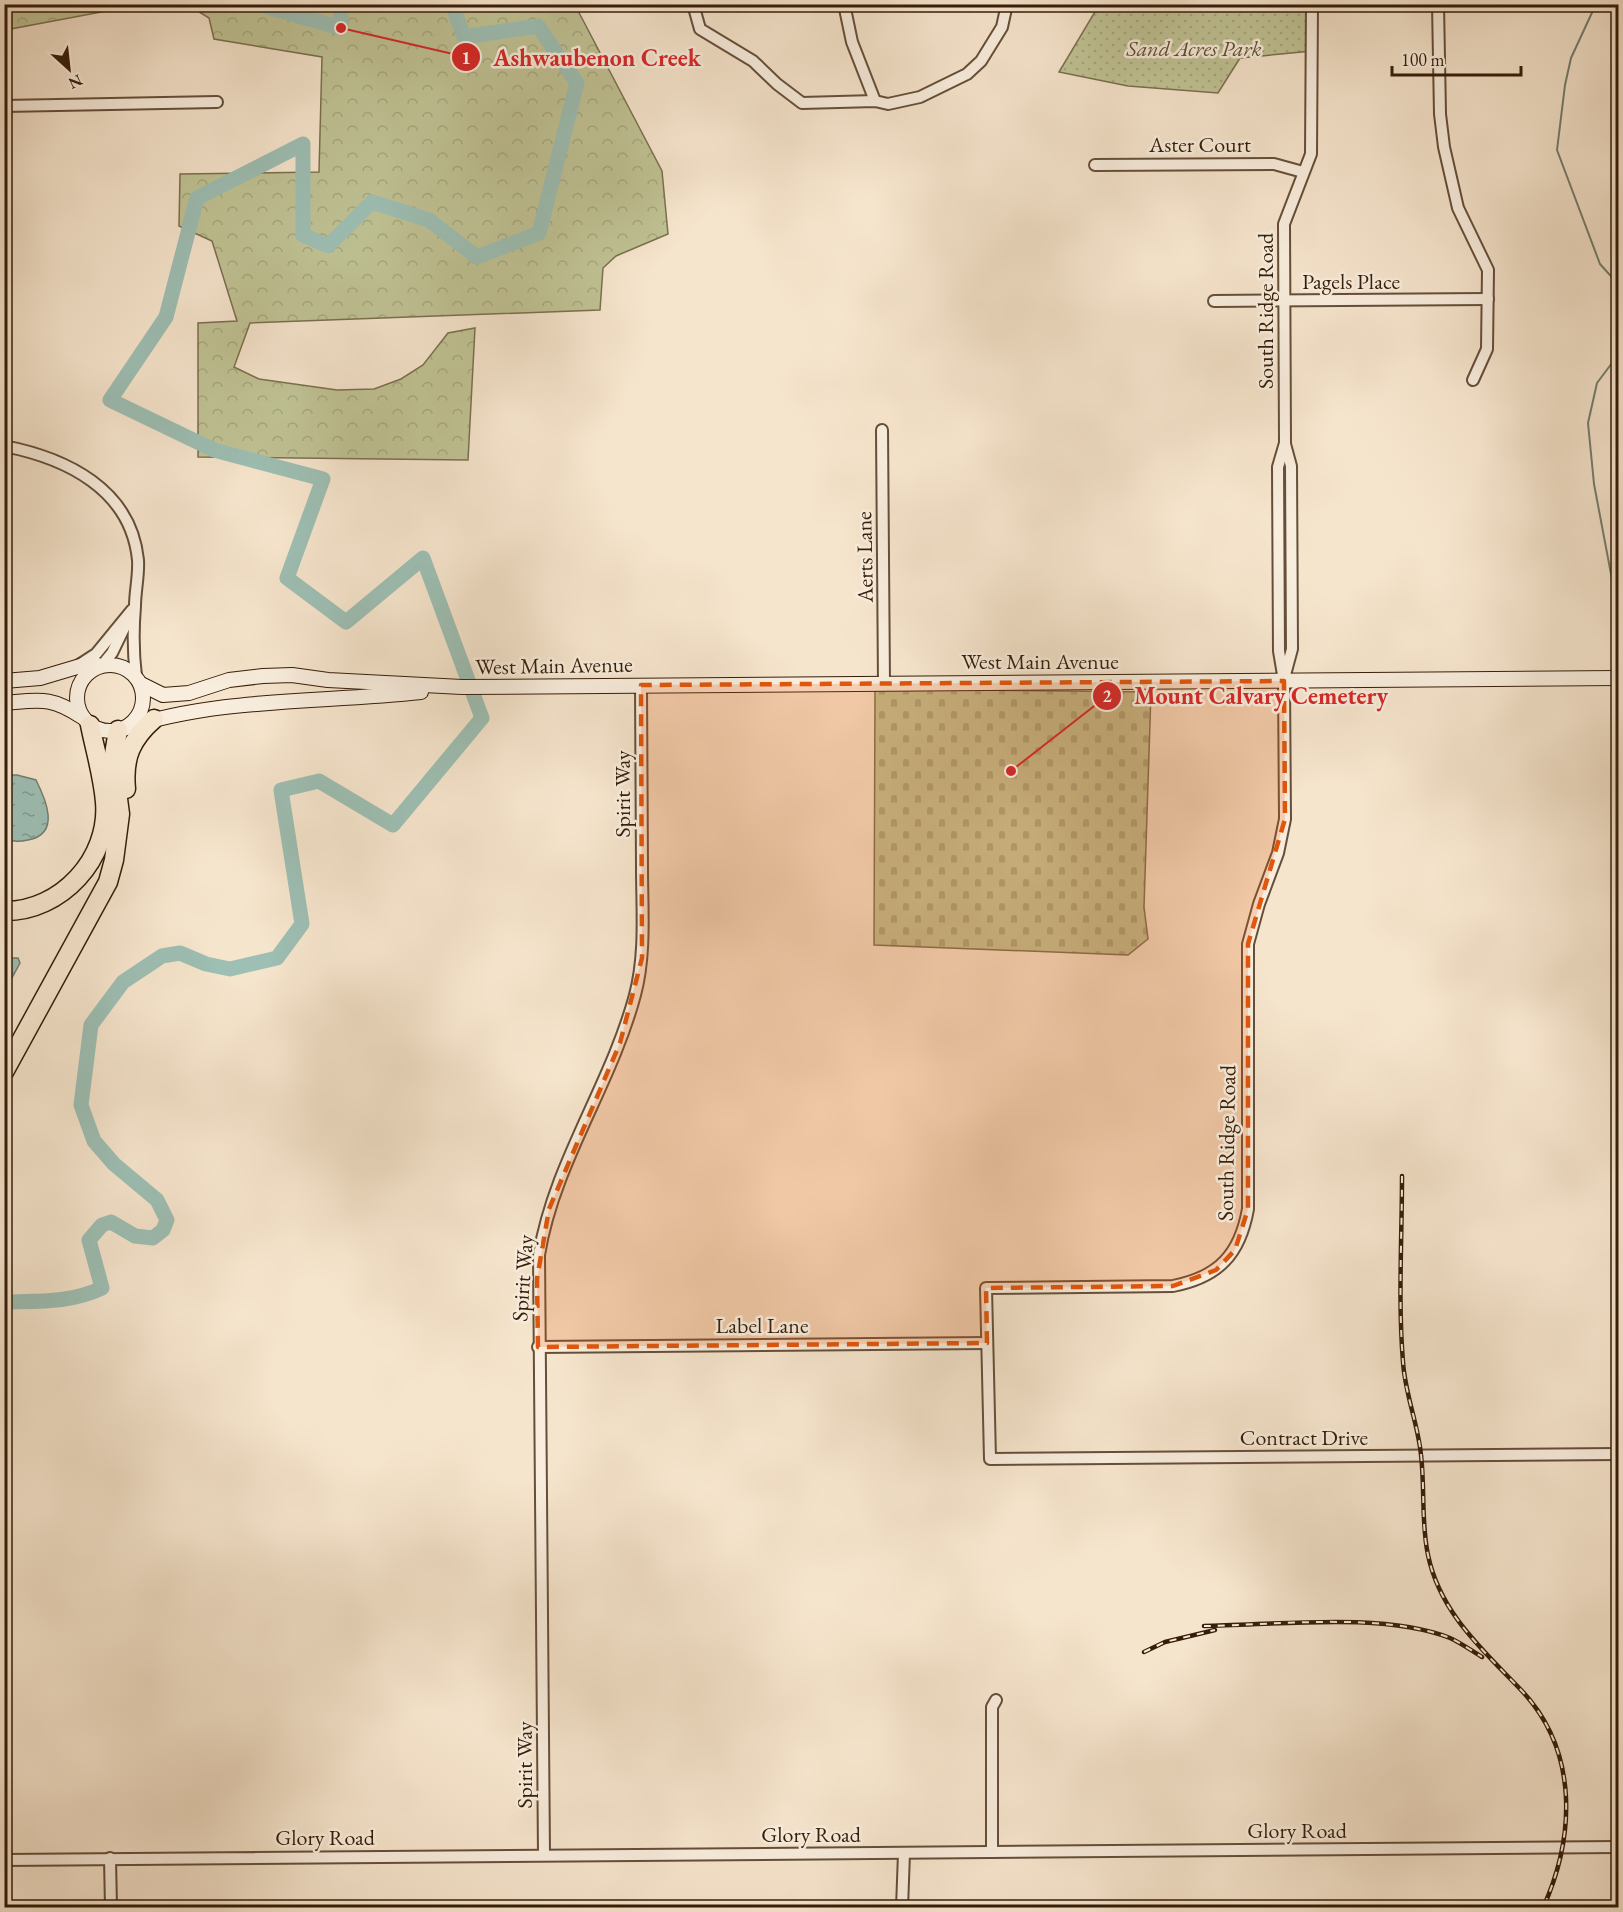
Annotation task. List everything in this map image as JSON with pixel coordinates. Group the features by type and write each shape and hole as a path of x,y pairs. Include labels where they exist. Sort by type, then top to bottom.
{"highway":[{"path":"4,1072 99,903 108,882 126,815 128,753 140,731 154,719"},
{"path":"4,911 28,909 49,901 69,887 95,854 101,839 105,803 87,722"},
{"path":"118,840 120,814 112,761 121,730"}],"main road":[{"path":"4,681 40,678 87,664 120,666 138,680 143,705 132,723 121,730 99,729 68,708 47,699 4,704"},
{"path":"87,722 76,699 78,688 82,678 101,665"},
{"name":"West Main Avenue","path":"138,680 163,695 189,693 229,680 263,676 462,687"},
{"name":"West Main Avenue","path":"121,730 154,719 200,710 462,687 1618,678"}],"street":[{"path":"693,4 700,29 753,61 777,84 802,103 875,101 888,104 920,97 967,74 981,62 1002,27 1007,4"},
{"path":"844,4 852,42 875,101"},
{"name":"South Ridge Road","path":"990,1459 986,1288 1173,1286 1193,1282 1216,1270 1235,1250 1244,1230 1248,1209 1248,944 1259,904 1278,853 1285,819 1284,681 1279,651 1278,467 1285,443 1284,224 1311,154 1312,4"},
{"path":"1438,4 1440,114 1444,147 1458,208 1488,270 1487,349 1473,380"},
{"path":"4,106 217,102"},
{"name":"Aster Court","path":"1095,165 1274,164 1303,172"},
{"name":"Pagels Place","path":"1214,301 1488,299"},
{"name":"Aerts Lane","path":"882,430 884,683"},
{"path":"4,446 39,453 66,464 94,482 111,500 127,524 136,549 138,576 133,607 138,680"},
{"path":"101,665 120,638 133,607"},
{"path":"75,668 96,654 133,607"},
{"name":"Spirit Way","path":"544,1855 539,1255 549,1209 620,1043 636,993 642,958 641,685"},
{"name":"Label Lane","path":"538,1347 987,1343"},
{"name":"Contract Drive","path":"990,1459 1618,1454"},
{"path":"992,1852 992,1707 996,1700"},
{"name":"Glory Road","path":"4,1860 1618,1847"},
{"path":"902,1908 904,1853"},
{"path":"110,1858 111,1908"}],"highlighted area":[{"path":"1284,681 1285,819 1248,944 1248,1209 1235,1250 1216,1270 1173,1286 986,1288 987,1343 538,1347 537,1279 549,1209 620,1043 642,958 641,685"}],"green space":[{"path":"5,4 139,4 139,5 5,30"},
{"path":"188,5 575,5 662,171 668,234 616,256 603,268 600,310 250,323 234,367 259,379 337,390 374,389 401,379 423,365 448,333 475,328 468,460 198,457 198,323 237,321 212,241 179,226 180,174 319,172 322,57 214,39 209,18"},
{"name":"Sand Acres Park","path":"1099,5 1310,5 1312,51 1240,58 1218,93 1128,86 1059,72"},
{"path":"875,689 1151,692 1144,907 1148,939 1128,955 874,945"}],"water":[{"path":"4,775 17,775 36,780 44,797 48,815 45,831 38,837 19,841 5,838"},
{"path":"5,958 18,958 20,963 5,991"}],"waterway":[{"path":"256,4 341,28 341,4"},
{"path":"4,1302 67,1299 102,1288 89,1240 102,1225 111,1222 135,1236 153,1238 163,1230 167,1220 157,1200 114,1164 94,1141 81,1105 91,1025 123,982 162,956 180,953 206,964 230,969 277,958 302,924 281,790 319,781 393,825 482,718 423,558 346,622 287,578 323,479 214,450 110,400 166,317 197,198 303,144 303,235 328,246 372,202 429,220 477,257 539,233 577,83 538,26 464,37 452,4"},
{"path":"1596,4 1571,58 1565,85 1557,150 1600,264 1618,284"},
{"path":"1618,355 1597,383 1588,423 1594,484 1618,611"}],"railway":[{"path":"1402,1176 1400,1292 1403,1362 1421,1455 1428,1555 1442,1595 1453,1613 1478,1645 1522,1691 1541,1715 1554,1741 1562,1768 1566,1796 1565,1824 1554,1881 1543,1908"},
{"path":"1204,1626 1329,1622 1393,1625 1450,1638 1482,1657"},
{"path":"1144,1652 1165,1642 1215,1630"}],"place":[{"name":"Ashwaubenon Creek","path":"341,28"},
{"name":"Mount Calvary Cemetery","path":"1011,771"}]}
